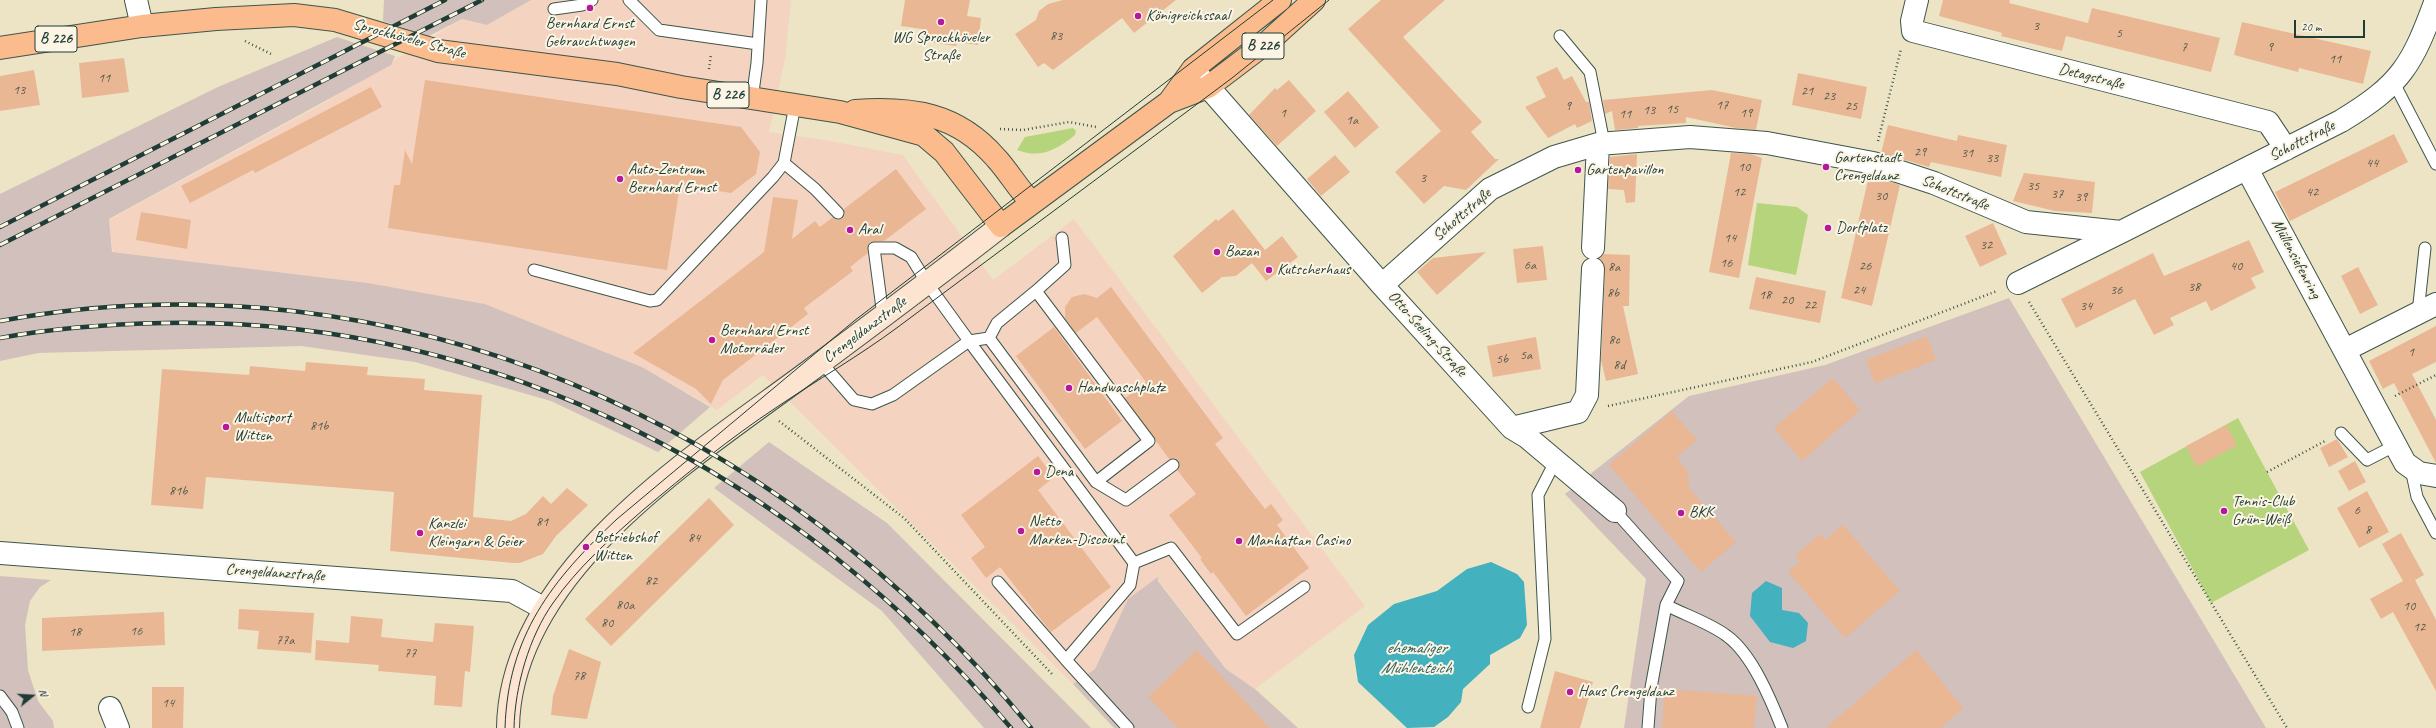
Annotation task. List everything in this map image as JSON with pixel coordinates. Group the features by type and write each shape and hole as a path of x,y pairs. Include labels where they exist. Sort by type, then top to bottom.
{"main road":[{"name":"Crengeldanzstraße","path":"1169,102 1193,69 1280,0"},
{"name":"Crengeldanzstraße","path":"508,728 517,667 532,630 553,594 586,553 648,494 1001,226 1169,102 1208,87 1270,40 1314,0"},
{"name":"Sprockhöveler Straße","path":"0,48 142,26 294,15 335,20 450,53 617,74 752,99 840,112 924,135 944,152 1001,226"},
{"name":"Sprockhöveler Straße","path":"840,112 885,109 915,111 944,119 961,128 996,157 1032,203"}],"street":[{"path":"136,0 142,26"},
{"path":"1913,31 1912,21 1917,0"},
{"name":"Schottstraße","path":"2018,283 2247,169 2370,104 2394,83 2411,60 2436,0"},
{"name":"Detagstraße","path":"1913,31 2268,122 2286,149"},
{"name":"Otto-Seeling-Straße","path":"1193,69 1382,285 1512,428 1527,437 1556,460 1615,511"},
{"name":"Schottstraße","path":"1382,285 1490,188 1554,157 1601,143 1690,137 1767,143 1873,163 1934,183 2026,222 2121,232"},
{"path":"1594,248 1601,143"},
{"name":"Müllensiefenring","path":"2247,169 2405,463 2412,469"},
{"path":"1512,428 1578,412 1587,395 1593,270"},
{"path":"2345,350 2427,309"},
{"path":"2412,469 2424,475 2436,476"},
{"name":"Crengeldanzstraße","path":"0,553 512,591 545,609"},
{"path":"110,708 118,728"}],"lane":[{"path":"554,9 582,5 592,0"},
{"path":"629,0 659,30 758,44"},
{"path":"752,99 761,0"},
{"path":"1560,36 1590,72 1601,143"},
{"path":"2394,83 2436,164"},
{"path":"534,270 650,301 657,300 774,177 784,163 795,105"},
{"path":"784,163 815,189 838,213"},
{"path":"989,338 997,323 1065,265 1062,238"},
{"path":"883,316 874,248 895,248 911,257 927,283 969,341 1134,563 1130,585 1066,660"},
{"path":"2425,248 2427,309"},
{"path":"1036,291 1149,441 1096,482"},
{"path":"821,362 854,400 872,404 893,395 969,341 989,338"},
{"path":"989,338 1096,482 1126,500 1173,465"},
{"path":"2341,433 2367,460 2396,445"},
{"path":"1528,707 1545,639 1538,495 1556,460"},
{"path":"2412,469 2417,498 2436,533"},
{"name":"Otto-Seeling-Straße","path":"1615,511 1678,581 1666,605"},
{"path":"1134,563 1171,548 1237,634 1304,587"},
{"path":"998,582 1128,728"},
{"path":"1648,728 1652,688 1666,605 1728,636 1750,661 1770,697 1782,728"},
{"path":"0,696 12,712 18,728"}],"path":[{"path":"1873,163 1903,43 1913,31"},
{"path":"961,128 1023,130 1068,122 1128,133"},
{"path":"1578,412 1812,362 2018,283 2287,728"},
{"path":"2375,406 2436,375"},
{"path":"761,407 904,518 1055,677"},
{"path":"2267,472 2341,433"}],"shaded area":[{"path":"384,0 531,0 487,25 462,19 429,36 383,21"},
{"path":"531,0 791,0 785,59 769,132 825,140 903,155 993,280 1074,219 1365,606 1255,689 1226,669 1157,578 1128,599 1095,669 1073,684 763,375 717,410 642,367 485,304 368,283 113,252 109,220 324,103 462,19 487,25"},
{"path":"337,37 395,56 391,65 109,219 112,252 368,283 485,304 642,367 710,407 658,452 551,401 415,362 301,346 38,353 0,361 0,194 218,87"},
{"path":"2009,298 2266,728 1624,728 1646,579 1565,494 1689,396 1825,365"},
{"path":"769,442 887,523 1091,728 984,728 882,611 714,488"},
{"path":"0,576 51,580 40,587 30,601 25,625 28,670 38,701 53,721 54,728 0,728"},
{"path":"1158,577 1158,581 1226,669 1255,689 1298,728 1114,728 1073,684 1095,669 1128,599"}],"green space":[{"path":"1073,128 1076,131 1075,135 1048,152 1034,154 1017,150 1025,137"},
{"path":"1757,203 1797,207 1808,215 1796,275 1748,265"},
{"name":"Tennis-Club Grün-Weiß","path":"2238,418 2309,550 2211,603 2140,472"}],"water":[{"name":"ehemaliger Mühlenteich","path":"1491,562 1517,574 1524,582 1527,625 1520,638 1490,655 1490,664 1463,689 1461,702 1448,717 1434,727 1407,728 1358,682 1354,655 1368,625 1394,604 1437,591 1467,569"},
{"path":"1766,581 1782,588 1782,610 1799,613 1808,623 1806,641 1793,648 1770,642 1750,616 1752,593"}],"building":[{"name":"WG Sprockhöveler Straße","path":"905,0 970,0 967,16 981,18 978,45 957,42 956,46 921,41 922,29 901,26"},
{"path":"1063,0 1176,0 1134,33 1122,18 1053,70 1044,63 1038,67 1015,34 1036,20 1039,11 1048,4"},
{"path":"1381,0 1445,0 1403,37 1482,122 1471,132 1495,159 1499,159 1466,190 1444,186 1424,204 1395,172 1441,131 1348,29"},
{"path":"1943,0 2010,0 2009,3 2088,23 2092,8 2220,38 2211,72 2066,36 2062,51 2001,36 2002,33 1939,16"},
{"path":"2242,22 2371,51 2363,84 2299,68 2298,72 2234,55"},
{"path":"124,58 129,92 82,98 79,63"},
{"path":"1557,67 1564,80 1572,76 1586,102 1589,102 1592,121 1577,128 1575,124 1548,138 1525,107 1546,97 1536,77"},
{"path":"34,70 40,105 0,111 0,76"},
{"path":"1798,73 1867,87 1861,119 1792,105"},
{"name":"Auto-Zentrum Bernhard Ernst","path":"425,80 741,127 760,152 756,174 731,193 680,185 667,270 388,228 394,185 400,185 405,150 412,164"},
{"path":"1289,80 1316,111 1277,146 1249,115 1275,88 1277,90"},
{"path":"371,87 382,107 255,173 253,170 190,203 181,186"},
{"path":"1712,90 1762,100 1756,130 1736,128 1686,117 1686,123 1638,126 1638,128 1615,130 1612,111 1605,114 1603,100"},
{"path":"1348,91 1379,127 1355,148 1324,112"},
{"path":"1888,125 1957,141 1958,135 2007,145 2001,177 1931,162 1929,167 1881,153"},
{"path":"2394,134 2408,162 2290,221 2275,192"},
{"path":"1731,153 1751,154 1762,158 1739,278 1709,272"},
{"path":"1637,154 1635,202 1626,203 1624,190 1608,189 1610,157"},
{"path":"1335,155 1350,172 1321,196 1307,179"},
{"path":"896,169 926,209 884,241 870,242 868,253 850,267 853,271 804,308 808,314 723,380 711,404 696,389 633,353 764,252 773,197 798,200 792,239 815,221 820,227 833,217 836,220 843,218 845,215 844,209"},
{"path":"2024,173 2095,182 2092,213 2055,211 2013,201"},
{"path":"1876,177 1900,185 1872,306 1841,298 1868,180 1875,182"},
{"name":"Bazan","path":"1233,209 1265,250 1282,236 1298,257 1266,281 1252,263 1236,276 1222,277 1202,293 1173,256 1216,219 1218,221"},
{"path":"141,212 191,220 187,249 136,240"},
{"path":"1993,223 2007,254 1980,267 1965,236"},
{"path":"2249,240 2264,272 2251,278 2256,288 2211,311 2206,301 2170,318 2174,325 2154,335 2135,299 2076,328 2061,299 2153,253 2164,276"},
{"path":"1543,246 1547,280 1517,283 1513,249"},
{"path":"1486,252 1437,295 1417,272 1433,258"},
{"path":"1604,254 1630,255 1629,306 1623,306 1638,374 1606,381 1601,360 1605,270 1600,258"},
{"path":"2358,267 2378,305 2360,314 2341,276"},
{"path":"1756,277 1826,291 1820,323 1749,309"},
{"path":"1111,287 1223,438 1215,444 1265,509 1271,504 1283,520 1277,525 1309,568 1246,616 1213,572 1211,574 1200,559 1202,558 1169,515 1196,494 1177,470 1179,461 1175,458 1169,459 1125,398 1146,382 1097,317 1076,333 1065,318 1065,307 1072,297 1084,294 1097,298"},
{"path":"2436,326 2436,362 2412,374 2436,420 2436,463 2394,383 2383,389 2369,361"},
{"name":"Handwaschplatz","path":"1054,327 1122,421 1085,449 1016,356"},
{"path":"1927,336 1936,360 1875,383 1866,360"},
{"path":"1536,337 1541,369 1493,377 1487,346"},
{"path":"306,362 368,367 367,375 425,379 424,390 482,395 473,517 511,521 526,514 543,496 551,504 567,488 588,505 556,536 543,554 520,563 513,563 390,551 394,492 206,477 203,509 151,505 162,369 249,375 250,366 305,371"},
{"path":"1833,378 1860,410 1802,461 1774,428"},
{"name":"BKK","path":"1672,411 1697,440 1677,457 1688,472 1689,488 1736,542 1701,572 1609,465"},
{"path":"2226,425 2237,445 2197,467 2186,446"},
{"path":"2337,439 2348,457 2329,467 2320,448"},
{"name":"Netto Marken-Discount","path":"1038,456 1054,477 1038,490 1111,587 1051,632 1000,567 986,578 971,558 985,547 961,515"},
{"path":"2355,461 2366,482 2349,491 2338,471"},
{"path":"2367,491 2389,532 2359,548 2337,508"},
{"path":"709,498 734,525 611,646 585,619"},
{"path":"1843,525 1900,591 1845,638 1788,572 1800,561 1795,555 1820,534 1825,540"},
{"path":"2401,533 2424,575 2415,580 2436,620 2436,691 2393,612 2381,619 2370,599 2403,581 2382,544"},
{"path":"239,609 314,613 311,653 257,649 259,631 238,629"},
{"path":"164,612 165,645 42,651 42,618"},
{"path":"351,616 383,619 381,637 433,642 435,623 474,626 470,672 465,671 462,707 434,705 436,676 378,671 379,665 315,660 316,640 349,643"},
{"path":"569,649 601,662 587,719 551,715 553,696"},
{"path":"1197,650 1270,728 1178,728 1148,697"},
{"path":"1916,650 1963,708 1941,728 1826,728"},
{"name":"Haus Crengeldanz","path":"1555,671 1593,682 1580,728 1540,728"},
{"path":"152,687 184,687 183,728 152,728"},
{"path":"1665,689 1757,696 1754,728 1662,728"}],"tram line":[{"path":"505,728 508,695 515,665 525,637 538,612 554,587 572,564 617,519 854,321 1273,0"},
{"path":"514,728 520,679 530,646 544,616 573,577 619,531 675,483 725,444 777,407 898,327 1232,78 1329,0"}],"railway":[{"path":"0,227 445,0"},
{"path":"0,245 482,0"},
{"path":"0,321 147,305 293,311 434,338 570,383 700,446 820,526 931,620 1031,728"},
{"path":"0,338 61,329 165,323 288,328 408,348 523,382 633,429 738,488 836,558 927,638 1011,728"}],"place":[{"name":"Bernhard Ernst Gebrauchtwagen","path":"590,8"},
{"name":"Königreichssaal","path":"1138,16"},
{"name":"WG Sprockhöveler Straße","path":"941,22"},
{"name":"Gartenstadt Crengeldanz","path":"1826,167"},
{"name":"Gartenpavillon","path":"1578,170"},
{"name":"Auto-Zentrum Bernhard Ernst","path":"620,179"},
{"name":"Dorfplatz","path":"1828,228"},
{"name":"Aral","path":"850,230"},
{"name":"Bazan","path":"1217,252"},
{"name":"Kutscherhaus","path":"1269,270"},
{"name":"Bernhard Ernst Motorräder","path":"712,340"},
{"name":"Handwaschplatz","path":"1069,388"},
{"name":"Multisport Witten","path":"226,427"},
{"name":"Dena","path":"1037,472"},
{"name":"Tennis-Club Grün-Weiß","path":"2224,511"},
{"name":"BKK","path":"1681,513"},
{"name":"Netto Marken-Discount","path":"1021,531"},
{"name":"Kanzlei Kleingarn & Geier","path":"420,533"},
{"name":"Manhattan Casino","path":"1239,541"},
{"name":"Betriebshof Witten","path":"586,547"},
{"name":"Haus Crengeldanz","path":"1570,692"}]}
